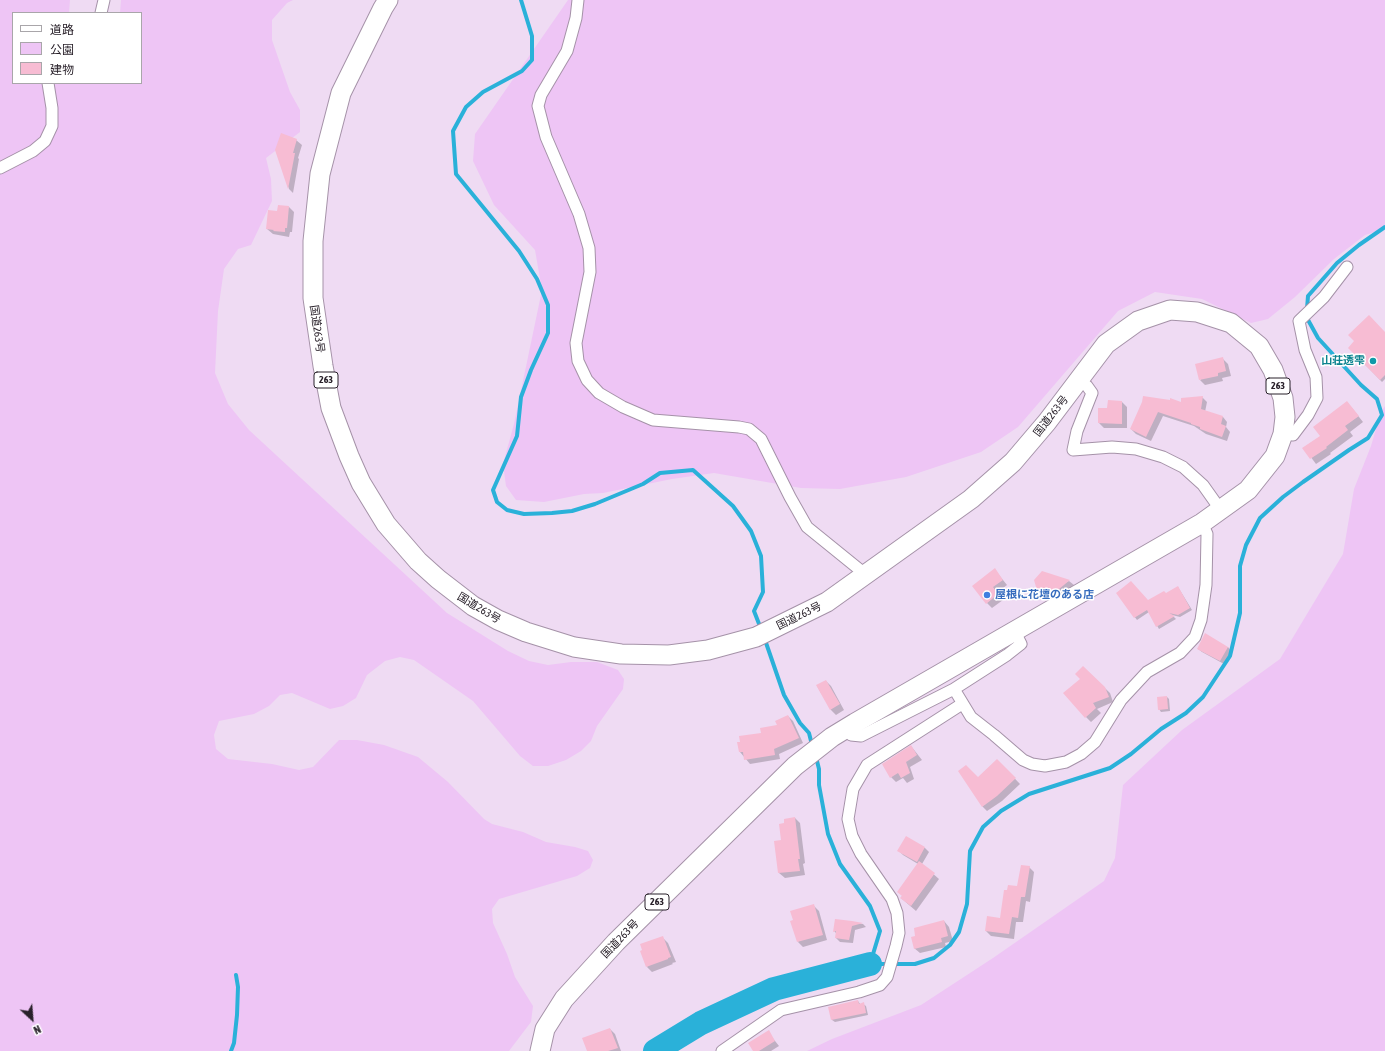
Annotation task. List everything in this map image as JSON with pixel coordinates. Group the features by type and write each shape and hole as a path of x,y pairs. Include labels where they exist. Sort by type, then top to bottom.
{"highway":[{"name":"国道263号","path":"382,2 341,93 320,174 313,241 313,298 323,366 331,408 349,456 374,507 398,540 418,561 455,593 479,610 498,620 526,632 574,647 621,654 669,655 708,650 756,637 827,602 971,499 1013,462 1047,422 1106,344 1138,321 1170,310 1197,312 1231,323 1259,346 1273,370 1283,398 1285,417 1283,434 1275,456 1248,490 1202,523 1014,630 839,733 795,766 616,942 564,999 545,1029 540,1051"}],"street":[{"path":"101,12 104,0"},
{"path":"578,0 576,18 567,51 542,95 538,106 546,138 579,214 589,248 590,272 576,343 578,361 587,380 600,393 623,407 653,420 739,426 749,429 761,439 790,497 807,526 865,574"},
{"path":"0,168 33,151 45,141 52,126 52,108 48,84"},
{"path":"1283,434 1293,435 1317,398 1316,377 1305,350 1299,321 1317,305 1347,267"},
{"path":"1078,381 1087,386 1092,393 1078,431 1073,450 1112,447 1136,449 1163,457 1183,468 1203,485 1220,509"},
{"path":"954,689 971,718 994,735 1023,760 1032,764 1045,766 1066,762 1081,754 1095,742 1121,700 1137,682 1147,672 1180,653 1195,637 1201,620 1206,585 1207,534 1202,523"},
{"path":"839,733 861,736 954,689 1007,655 1021,644 1014,630"},
{"path":"722,1051 781,1010 859,992 880,985 887,977 899,933 897,913 892,899 861,854 852,836 848,819 853,788 867,764 962,704"}],"green space":[{"path":"0,0 70,0 69,12 12,12 12,84 142,84 142,12 120,12 121,0 293,0 287,3 272,20 272,40 290,92 300,110 300,132 266,158 271,179 272,201 251,245 238,249 224,269 218,311 215,373 228,404 249,430 447,613 508,651 529,661 548,665 571,662 597,662 618,670 624,679 623,689 597,726 591,741 581,751 566,760 548,766 533,766 520,756 473,701 414,660 400,657 385,661 367,675 356,698 343,706 330,709 292,693 280,695 269,706 254,714 219,721 214,735 216,749 228,759 272,764 299,770 313,767 339,740 357,740 384,745 418,757 448,782 484,819 492,824 523,832 546,842 588,851 593,860 590,868 577,876 499,899 492,909 493,923 507,954 515,977 533,1006 531,1022 509,1051 0,1051"},
{"path":"568,0 1385,0 1385,229 1365,235 1334,259 1295,297 1268,319 1251,323 1202,299 1155,292 1118,311 1018,427 981,452 906,477 840,489 801,488 714,473 544,502 516,500 506,486 503,464 514,424 542,290 535,250 494,205 473,161 475,134"},
{"path":"1385,406 1385,1051 807,1051 832,1039 921,1005 993,958 1104,881 1115,858 1123,785 1182,730 1280,659 1343,554 1354,489 1371,446 1381,412"}],"building":[{"path":"281,133 297,139 293,153 295,153 288,189 275,150"},
{"path":"278,205 289,206 287,228 285,228 285,232 266,229 268,210 277,211"},
{"name":"山荘透雫","path":"1369,315 1385,332 1385,375 1380,380 1348,348 1354,341 1348,335"},
{"path":"1223,357 1226,371 1218,373 1218,376 1199,380 1195,364"},
{"path":"1143,396 1170,400 1170,398 1181,402 1181,398 1203,396 1201,409 1223,416 1221,424 1226,426 1222,437 1200,429 1200,427 1191,423 1158,412 1146,437 1130,429 1142,402"},
{"path":"1108,400 1122,401 1122,424 1098,423 1098,408 1107,408"},
{"path":"1347,401 1359,416 1345,426 1348,430 1326,447 1327,448 1310,459 1302,448 1320,436 1313,427"},
{"path":"995,568 1003,580 993,587 998,594 986,604 972,586"},
{"path":"1042,571 1070,580 1048,598 1038,594 1034,580"},
{"path":"1131,581 1148,600 1164,591 1166,593 1178,586 1190,608 1178,615 1169,613 1175,616 1156,627 1147,610 1134,618 1116,593"},
{"path":"1205,633 1228,647 1220,661 1197,649"},
{"path":"1083,666 1105,687 1109,697 1093,703 1096,708 1085,718 1063,693 1080,679 1075,674"},
{"path":"826,680 840,704 830,710 816,685"},
{"path":"1167,696 1168,709 1158,710 1157,697"},
{"path":"788,715 799,738 774,749 775,755 744,760 743,752 739,752 737,742 740,742 739,736 761,733 760,728 777,725 775,721"},
{"path":"911,745 917,755 906,762 910,773 901,778 898,773 890,778 882,764"},
{"path":"997,759 1016,778 997,796 982,807 958,771 966,765 978,777"},
{"path":"795,817 800,871 778,873 774,841 781,840 779,824 784,823 784,819"},
{"path":"906,836 925,847 917,862 897,851"},
{"path":"919,861 935,873 911,906 900,898 902,896 897,892"},
{"path":"1021,865 1030,866 1025,897 1021,897 1018,918 1012,917 1009,934 985,931 987,916 1000,918 1004,890 1007,890 1008,885 1017,886"},
{"path":"814,904 823,935 797,942 790,921 793,920 790,911"},
{"path":"835,919 863,923 852,926 849,940 835,938 836,931 833,932"},
{"path":"944,920 948,936 941,938 942,942 914,949 911,937 915,936 914,928"},
{"path":"663,936 671,957 646,967 640,951 642,950 640,944"},
{"path":"858,1000 859,1004 864,1002 866,1013 831,1020 828,1007"},
{"path":"610,1028 618,1048 608,1051 587,1051 582,1038"},
{"path":"769,1030 775,1041 759,1051 753,1051 748,1043"}],"waterway":[{"path":"521,0 532,36 532,60 522,71 483,92 466,107 453,131 456,174 519,251 537,279 548,305 548,333 531,370 521,397 517,436 493,490 497,502 507,510 524,514 572,511 595,504 643,484 660,473 693,470 733,506 751,531 761,556 763,592 754,611 761,629"},
{"path":"1307,309 1308,296 1337,263 1385,227"},
{"path":"816,757 819,769 819,785 828,834 840,864 870,906 880,931 870,964 915,964 934,958 950,945 959,932 967,904 970,851 983,827 1001,811 1029,794 1110,768 1131,754 1161,729 1186,713 1203,697 1230,656 1240,613 1240,566 1246,545 1260,518 1283,497 1303,482 1368,438 1382,415 1377,399 1361,385 1318,338 1307,316"},
{"path":"764,637 784,695 800,723 809,733 812,745"},
{"path":"655,1051 701,1023 774,989 870,964"},
{"path":"231,1051 234,1043 237,1015 238,987 236,975"}],"place":[{"name":"山荘透雫","path":"1373,361"},
{"name":"屋根に花壇のある店","path":"987,595"}]}
